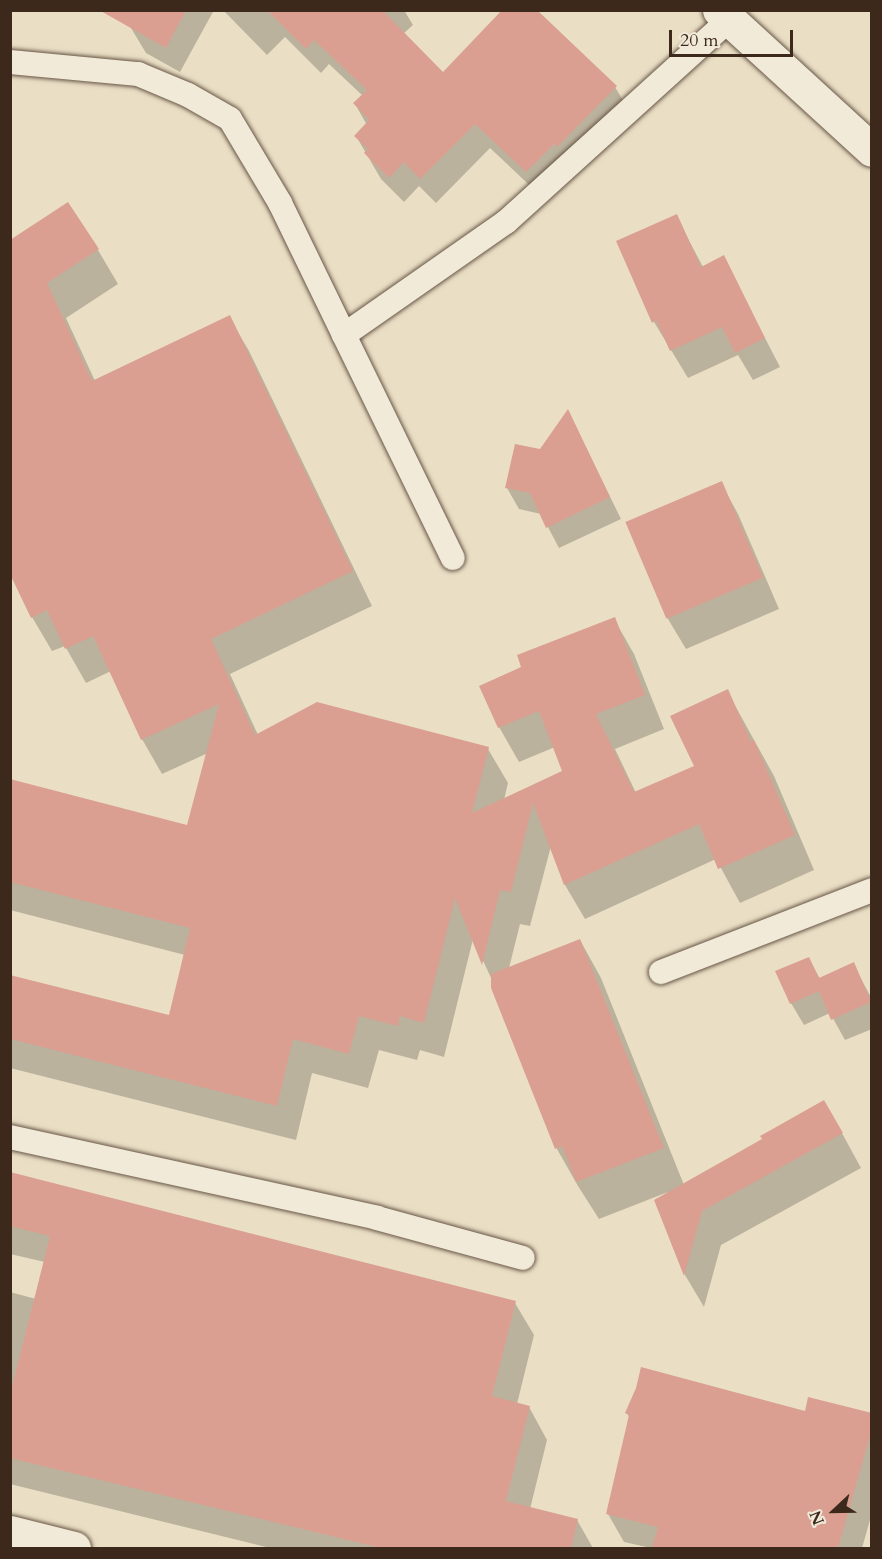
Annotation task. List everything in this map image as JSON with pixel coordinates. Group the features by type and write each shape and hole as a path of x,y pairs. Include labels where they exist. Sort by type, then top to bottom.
{"street":[{"path":"724,15 872,150"},
{"path":"10,1532 74,1548"}],"lane":[{"path":"344,335 506,222 724,15"},
{"path":"10,63 138,74 188,95 230,119 280,203 453,558"},
{"path":"661,972 870,894"},
{"path":"10,1137 378,1218 523,1258"}],"building":[{"path":"99,10 186,10 166,48"},
{"path":"267,10 382,10 443,72 502,10 537,10 617,86 557,147 554,144 526,172 475,124 420,179 404,162 389,178 364,153 368,149 354,136 369,120 353,103 367,90 314,40 306,49"},
{"path":"68,202 99,249 47,283 92,381 230,315 353,571 211,639 255,735 317,702 489,747 472,813 562,771 539,711 498,728 479,686 521,667 517,655 615,617 645,695 596,714 634,792 694,766 670,716 728,689 751,742 754,740 795,835 718,869 699,824 564,885 533,803 511,892 500,890 482,965 455,898 424,1023 400,1016 398,1026 359,1016 349,1054 293,1039 277,1106 10,1039 10,975 169,1015 190,928 10,882 10,779 187,825 219,704 141,740 93,636 65,649 47,610 31,618 10,574 10,240"},
{"path":"677,214 701,267 724,255 765,338 735,353 722,327 670,351 656,320 652,323 616,241"},
{"path":"568,409 610,497 546,528 530,493 505,488 515,444 540,449"},
{"path":"722,481 763,578 666,619 625,522"},
{"path":"580,939 664,1148 576,1182 562,1146 555,1149 491,988 491,974"},
{"path":"809,957 819,978 854,962 871,1002 831,1020 819,991 790,1004 775,971"},
{"path":"824,1100 843,1133 702,1211 684,1276 654,1200 762,1139 760,1136"},
{"path":"10,1172 516,1301 492,1396 530,1406 506,1501 578,1519 571,1548 381,1548 10,1458 10,1395 50,1236 10,1226"},
{"path":"641,1367 805,1411 808,1397 872,1413 872,1429 838,1548 652,1548 658,1527 606,1514 629,1415 625,1413 636,1388"}]}
